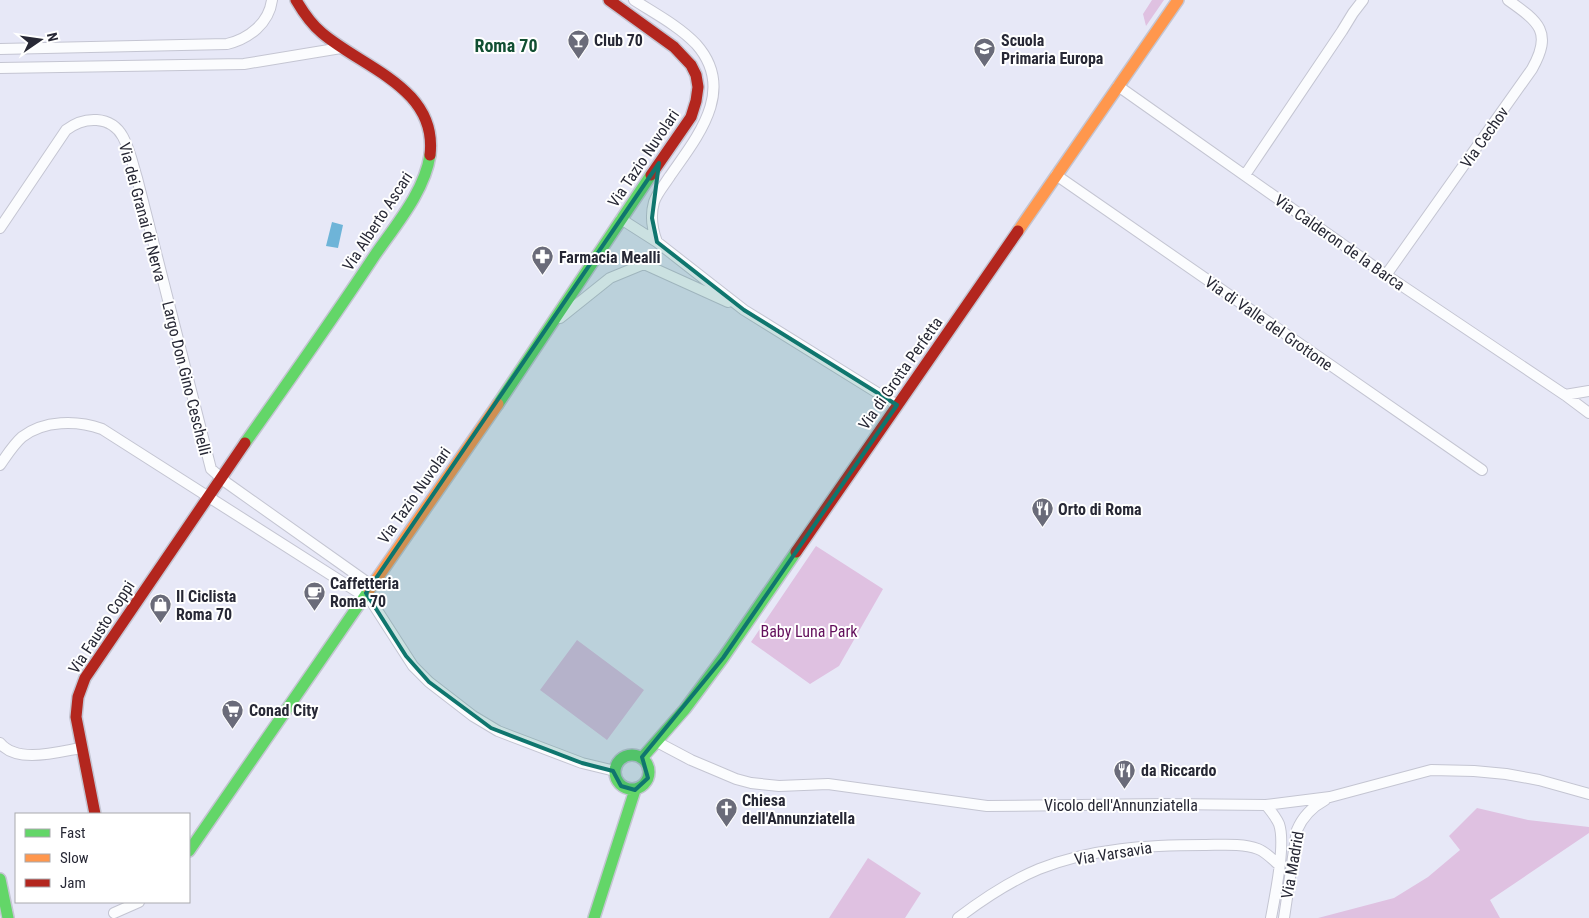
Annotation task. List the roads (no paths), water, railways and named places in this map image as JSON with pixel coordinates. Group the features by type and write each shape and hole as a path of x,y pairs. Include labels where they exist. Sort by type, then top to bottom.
{"street":[{"path":"0,49 214,45 236,42 248,37 262,23 269,11 272,0"},
{"name":"Via Alberto Ascari","path":"220,478 324,332 394,228 419,189 428,167 431,147 428,128 424,115 414,100 401,87 320,33 306,17 296,0"},
{"name":"Via Tazio Nuvolari","path":"190,850 552,325 688,122 697,96 696,77 688,60 676,47 609,0"},
{"name":"Via Tazio Nuvolari","path":"634,0 693,41 702,51 708,64 713,85 711,105 706,121 655,200 652,226 657,242"},
{"name":"Via di Grotta Perfetta","path":"642,758 688,705 722,658 1178,0"},
{"path":"1245,175 1342,31 1357,0"},
{"path":"1352,13 1363,0"},
{"name":"Via Cechov","path":"1386,275 1537,61 1542,43 1540,29 1530,16 1508,0"},
{"path":"185,45 186,65"},
{"path":"108,48 109,66"},
{"path":"0,68 255,63 341,48"},
{"name":"Via Calderon de la Barca","path":"1118,86 1386,275 1589,413"},
{"name":"Via dei Granai di Nerva","path":"0,228 66,130 76,124 89,120 109,123 120,132 127,146 165,291"},
{"path":"655,200 659,163"},
{"name":"Via di Valle del Grottone","path":"1056,175 1482,470"},
{"path":"622,219 657,242 744,310 897,405"},
{"name":"Via Tazio Nuvolari","path":"552,325 610,278 644,264 744,310"},
{"name":"Largo Don Gino Ceschelli","path":"165,291 210,464 220,478"},
{"path":"1565,395 1589,390"},
{"name":"Via Calderon de la Barca","path":"1565,395 1589,406"},
{"path":"0,465 17,442 38,428 67,423 93,426 110,433 208,496 367,591"},
{"path":"220,478 367,591 413,666 429,682 473,716 498,731 582,763 615,771"},
{"name":"Via Fausto Coppi","path":"95,813 76,710 78,697 85,678 220,478"},
{"name":"Vicolo dell'Annunziatella","path":"657,742 691,760 751,784 828,784 987,806 1266,805 1330,797 1418,772 1436,770 1506,774 1539,780 1589,794"},
{"path":"0,743 10,752 27,755 82,748"},
{"path":"634,755 642,758 649,769 648,778 644,785 635,790 629,790 616,780 615,771 617,764 622,758 634,755"},
{"path":"594,918 635,790"},
{"name":"Via Madrid","path":"1284,918 1297,830 1307,813 1330,797"},
{"name":"Via Madrid","path":"1266,805 1276,818 1281,833 1279,865 1271,918"},
{"name":"Via Varsavia","path":"958,918 981,901 1025,875 1057,863 1104,852 1151,846 1238,845 1260,850 1279,865"},
{"path":"0,879 8,918"},
{"path":"115,915 137,903"}],"water":[{"path":"332,222 343,225 338,248 326,246"}],"place":[{"name":"Club 70","path":"578,59"},
{"name":"Scuola Primaria Europa","path":"985,68"},
{"name":"Farmacia Mealli","path":"543,276"},
{"name":"Orto di Roma","path":"1042,528"},
{"name":"Caffetteria Roma 70","path":"314,611"},
{"name":"Il Ciclista Roma 70","path":"160,624"},
{"name":"Conad City","path":"233,729"},
{"name":"da Riccardo","path":"1125,789"},
{"name":"Chiesa dell'Annunziatella","path":"726,828"}],"district":[{"name":"Roma 70","path":"506,46"}],"park label":[{"name":"Baby Luna Park","path":"809,631"}]}
